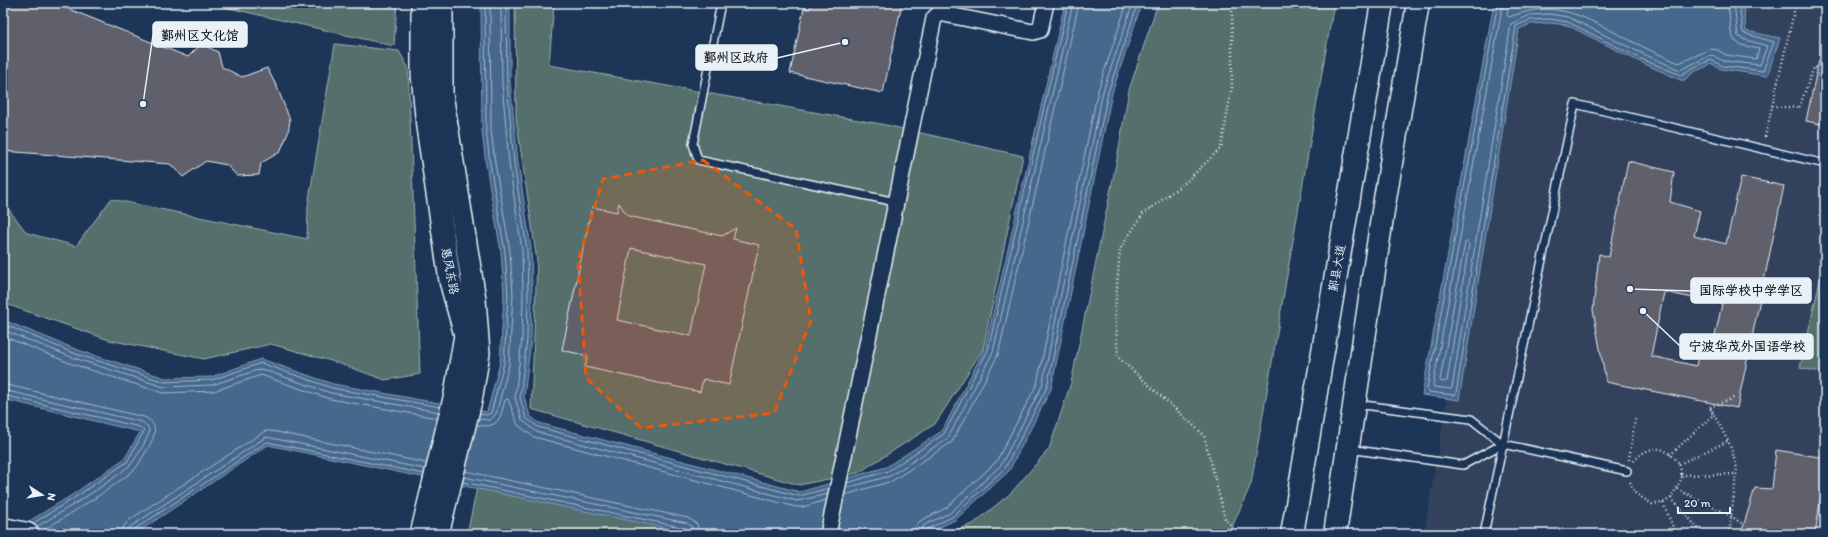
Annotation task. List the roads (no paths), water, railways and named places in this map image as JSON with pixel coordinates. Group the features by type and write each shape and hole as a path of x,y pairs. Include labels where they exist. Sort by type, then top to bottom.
{"main road":[{"name":"鄞县大道","path":"1292,534 1382,3"},
{"path":"1335,534 1384,211 1418,3"},
{"path":"3,529 27,534"}],"street":[{"name":"惠风东路","path":"422,3 422,74 427,127 450,281 465,336 463,397"},
{"name":"惠风东路","path":"420,534 441,485 463,397 479,353 475,300 442,94 442,3"},
{"path":"828,534 934,18 939,13 1033,32 1040,30 1046,3"},
{"name":"惠风东路","path":"438,534 441,485"}],"lane":[{"path":"721,3 693,144 698,160 896,202"},
{"path":"1484,534 1575,104 1825,164"},
{"path":"1354,404 1469,419 1503,444 1628,471"},
{"path":"1348,449 1461,464 1503,444"}],"water":[{"path":"481,3 510,3 510,82 518,162 531,249 531,339 524,397 530,416 539,423 800,492 886,467 942,431 985,348 1065,3 1142,3 1112,93 1051,389 1009,471 955,520 926,534 694,534 268,445 135,534 8,534 72,495 125,458 140,432 3,399 3,320 78,350 165,378 211,377 261,359 333,384 487,412 500,363 504,295 501,252 486,165 482,131"},
{"path":"1494,3 1743,3 1746,31 1780,38 1767,76 1721,69 1712,64 1694,72 1683,81 1638,61 1567,25 1550,23 1531,24 1519,29 1459,400 1422,395"}],"place":[{"name":"鄞州区政府","path":"845,42"},
{"name":"鄞州区文化馆","path":"143,104"},
{"name":"国际学校中学学区","path":"1630,289"},
{"name":"宁波华茂外国语学校","path":"1643,311"}]}
